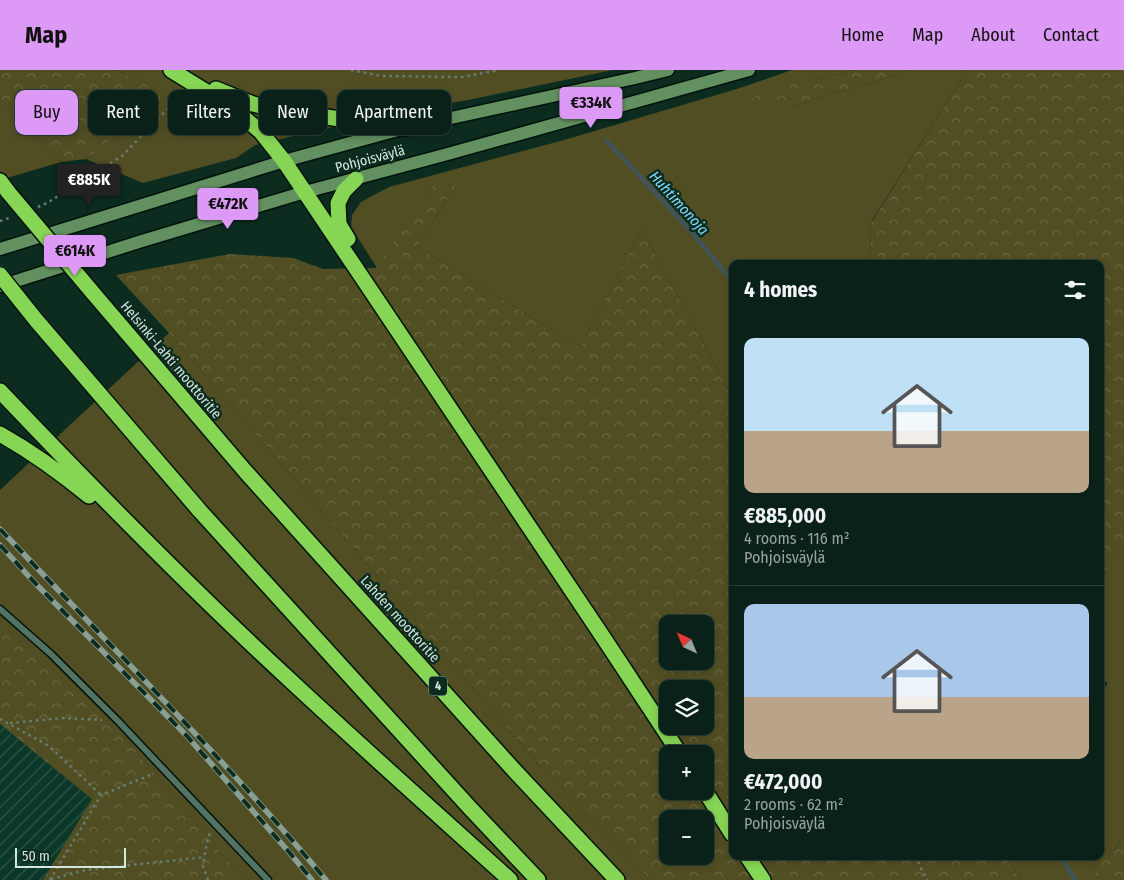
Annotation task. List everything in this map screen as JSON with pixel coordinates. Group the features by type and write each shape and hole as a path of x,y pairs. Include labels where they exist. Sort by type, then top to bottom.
{"highway":[{"path":"172,70 253,104 276,110 337,119"},
{"path":"172,70 231,107 261,132 284,161 674,745"},
{"path":"356,179 344,191 338,203 339,224 352,247 358,271"},
{"name":"Helsinki-Lahti moottoritie","path":"4,187 261,489"},
{"path":"0,275 36,320 200,511 538,880"},
{"path":"0,391 148,543 291,682 510,880"},
{"path":"0,434 59,472 148,543"},
{"name":"Lahden moottoritie","path":"261,489 513,769 617,880"},
{"path":"710,800 729,829"},
{"path":"750,860 763,880"}],"main road":[{"name":"Pohjoisväylä","path":"451,118 668,70"},
{"name":"Pohjoisväylä","path":"0,286 305,192 730,73 749,70"},
{"name":"Pohjoisväylä","path":"0,249 284,161 379,135"}],"lane":[{"path":"0,609 51,654 118,720 268,880"}],"path":[{"path":"351,70 382,76 462,77 499,70"},
{"path":"32,209 47,203 122,156 168,109"},
{"path":"0,221 16,215"},
{"path":"9,723 62,718 118,720"},
{"path":"0,719 49,746 101,795"},
{"path":"50,880 101,795 164,769"},
{"path":"208,880 203,866 207,842 214,822"},
{"path":"50,880 86,870 205,857"},
{"path":"917,860 927,880"}],"shaded area":[{"path":"0,724 93,799 43,880 0,880"}],"green space":[{"path":"0,70 118,70 168,90 168,96 158,104 158,90 88,90 88,135 117,135 86,159 61,162 35,135 78,135 78,90 15,90 15,114 0,98"},
{"path":"118,70 613,70 451,103 451,90 337,90 337,126 327,128 327,90 259,90 259,135 298,135 255,145 236,158 143,183 86,159 117,135 158,135 158,103 168,95 168,135 249,135 249,90 168,91"},
{"path":"792,70 853,70 826,79 809,78 789,107 913,70 967,70 871,222 870,260 729,260 729,391 642,229 580,347 417,247 458,183 434,183 377,268 351,227 352,215 361,202 389,187 564,140 740,88"},
{"path":"853,70 913,70 789,107 748,102 757,95 809,78 826,79"},
{"path":"967,70 1124,70 1124,543 1104,575 1104,260 870,260 871,223"},
{"path":"0,98 15,114 15,135 35,135 61,162 0,180"},
{"path":"434,183 458,183 417,247 580,347 642,229 729,391 729,860 1008,860 1022,880 651,880 539,765 169,333 116,275 230,254 293,258 323,269 376,268"},
{"path":"169,333 539,765 651,880 244,880 123,736 0,625 0,490"},
{"path":"1124,543 1124,835 1113,853 1104,842 1104,688 1108,683 1104,681 1104,575"},
{"path":"0,619 123,736 244,880 43,880 92,799 0,724"},
{"path":"1124,835 1124,880 1099,880 1086,860 1104,860 1104,841 1114,852"},
{"path":"1008,860 1086,860 1099,880 1022,880"}],"waterway":[{"name":"Huhtimonoja","path":"607,141 689,229 729,277"},
{"name":"Huhtimonoja","path":"1063,860 1075,880"}],"railway":[{"path":"0,529 206,745 326,880"},
{"path":"0,545 35,583 186,735 312,880"}]}
